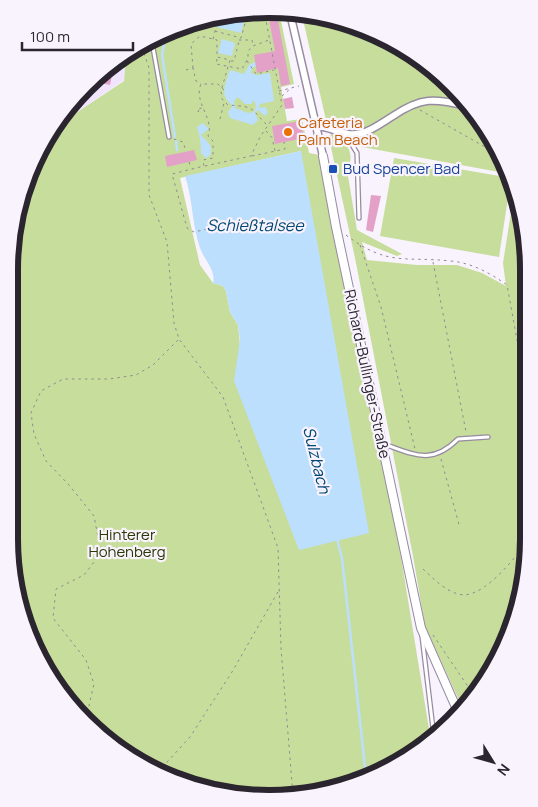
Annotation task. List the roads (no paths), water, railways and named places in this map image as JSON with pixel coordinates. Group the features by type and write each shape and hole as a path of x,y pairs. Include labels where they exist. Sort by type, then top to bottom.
{"street":[{"name":"Richard-Bullinger-Straße","path":"291,19 317,126 336,227 421,628"},
{"path":"317,126 346,135 362,133 380,125 410,105 420,101 441,100 459,104"},
{"path":"421,628 456,707"}],"lane":[{"path":"153,46 169,137"},
{"path":"346,135 358,153 359,218"},
{"path":"382,443 416,454 431,455 445,452 458,439 488,437"},
{"name":"Richard-Bullinger-Straße","path":"421,628 433,729"}],"water":[{"path":"244,19 241,33 217,27 219,22"},
{"path":"222,39 235,43 232,56 218,53"},
{"path":"255,62 256,66 252,68 251,73 257,75 270,73 274,101 260,104 259,108 266,107 268,113 265,116 258,110 255,113 258,120 253,125 230,118 228,112 232,107 224,93 230,70 244,74 249,65","holes":["238,97 245,104 252,104 252,101 255,102 254,112 248,113 235,108 234,101"]},
{"path":"203,123 209,129 201,135 211,148 210,155 206,158 201,153 197,127"},
{"name":"Schießtalsee","path":"301,151 369,533 299,550 234,381 240,340 238,325 230,312 226,291 223,286 213,283 212,270 200,248 185,176"}],"waterway":[{"name":"Sulzbach","path":"164,40 162,55 175,137"},
{"name":"Sulzbach","path":"176,141 177,150"},
{"name":"Sulzbach","path":"337,539 342,558 365,770"}],"place":[{"name":"Cafeteria Palm Beach","path":"288,132"},
{"name":"Bud Spencer Bad","path":"333,169"}],"park label":[{"name":"Hinterer Hohenberg","path":"127,544"}]}
